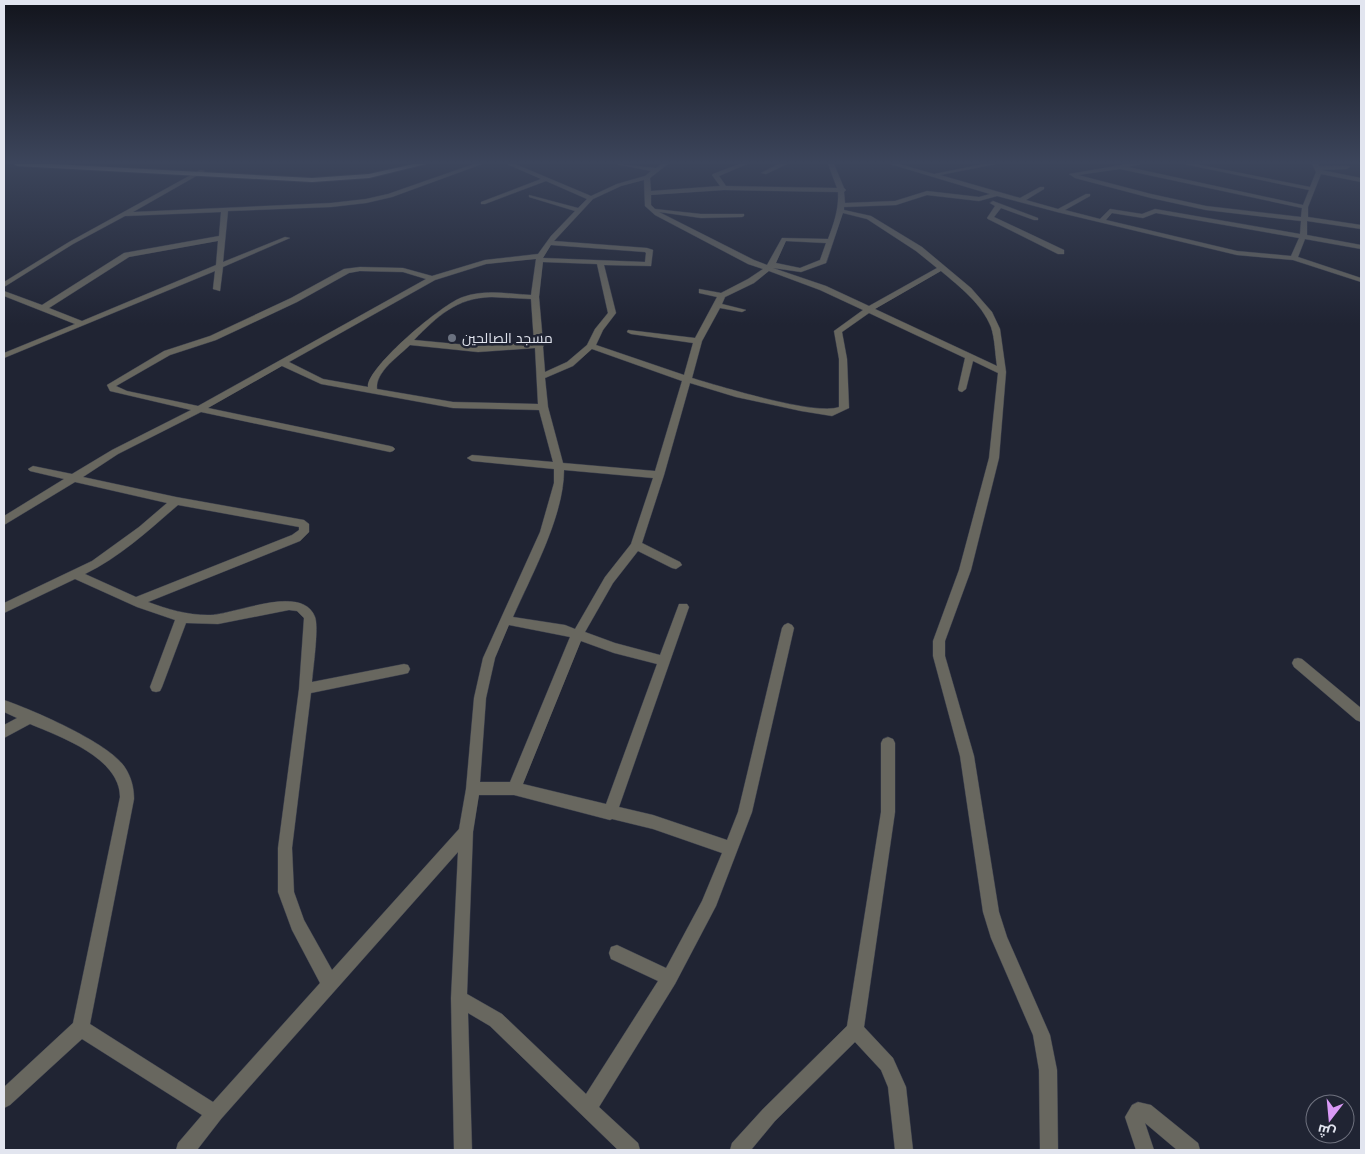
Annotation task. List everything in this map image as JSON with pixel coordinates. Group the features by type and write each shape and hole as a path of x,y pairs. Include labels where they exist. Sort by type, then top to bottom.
{"street":[{"path":"4,285 115,218"},
{"path":"217,289 217,266 224,218"},
{"path":"463,1150 459,998 466,832 473,789 484,679 488,658 545,532 556,496 559,465 543,407 540,345 535,298 540,258 548,243 571,218"},
{"path":"667,218 770,267 823,288 969,359 1002,372"},
{"path":"770,267 801,270 808,266 820,264 823,261 838,218"},
{"path":"872,218 919,249 968,290 988,314 996,329 1002,372 994,458 965,570 940,641 940,656 967,756 991,912 999,938 1041,1035 1048,1070 1050,1148"},
{"path":"990,218 1061,252"},
{"path":"1087,218 1236,253 1294,258 1361,280"},
{"path":"1196,218 1361,247"},
{"path":"1294,258 1303,236 1304,218 1361,227"},
{"path":"43,308 127,255 221,238"},
{"path":"4,356 287,238"},
{"path":"514,788 577,635 609,580 636,545 688,382 698,341 719,301 770,267 784,239 829,241"},
{"path":"4,520 115,452 201,408 432,278 486,262 540,258 646,265 650,252 647,250 548,243"},
{"path":"542,376 570,364 591,346 599,329 612,313 600,262"},
{"path":"591,346 688,382 778,405 832,413 844,408 844,372 838,332 868,310 942,268"},
{"path":"390,449 201,408 126,394 113,389 111,385 166,353 213,338 294,300 347,271 360,269 403,270 432,278"},
{"path":"4,276 13,278"},
{"path":"702,291 719,301 742,310"},
{"path":"4,294 83,324"},
{"path":"373,391 373,377 434,317 464,298 535,298"},
{"path":"631,332 698,341"},
{"path":"410,342 478,349 540,345"},
{"path":"962,389 969,359"},
{"path":"281,362 321,381 453,405 543,407"},
{"path":"472,458 659,475"},
{"path":"33,468 176,501 301,522 305,528 304,532 296,538 138,601"},
{"path":"4,608 76,575 120,547 176,501"},
{"path":"636,545 676,564"},
{"path":"76,575 182,618 225,618 283,606 296,606 305,610 310,619 305,689 284,848 286,892 298,924 330,984"},
{"path":"610,813 683,607"},
{"path":"156,687 182,618"},
{"path":"505,620 559,629 614,648 664,661"},
{"path":"588,1108 669,978 708,906 745,812 788,628"},
{"path":"1298,663 1361,716"},
{"path":"305,689 404,669"},
{"path":"4,706 86,744 110,761 126,783 127,799 81,1028 4,1099"},
{"path":"4,732 28,718"},
{"path":"739,1150 769,1115 855,1030 888,812 888,743"},
{"path":"473,789 514,788 653,822 731,849"},
{"path":"186,1150 215,1113 466,832"},
{"path":"617,953 669,978"},
{"path":"459,998 496,1020 631,1150"},
{"path":"81,1028 215,1113"},
{"path":"855,1030 887,1064 898,1087 904,1150"},
{"path":"1145,1150 1134,1117 1138,1111 1145,1110 1191,1150"}],"place":[{"name":"مسجد الصالحين","path":"452,338"}]}
